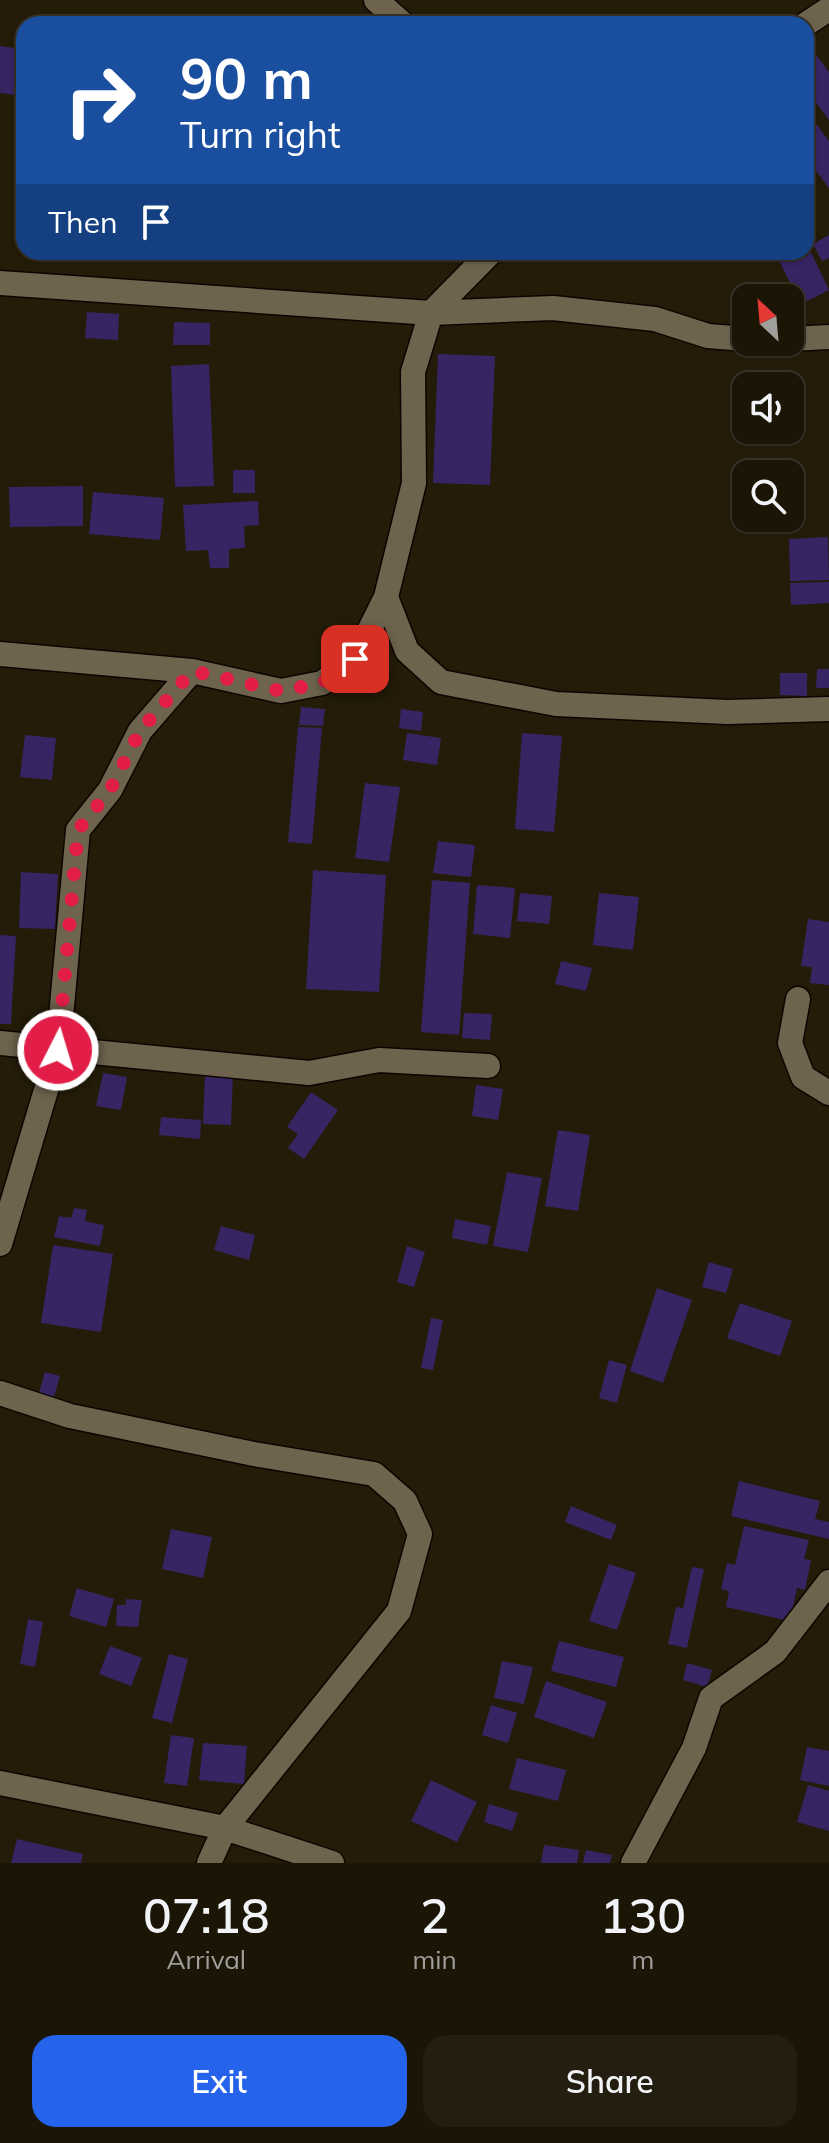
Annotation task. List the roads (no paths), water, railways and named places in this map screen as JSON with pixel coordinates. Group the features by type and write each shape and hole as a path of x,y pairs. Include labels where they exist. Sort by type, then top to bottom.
{"street":[{"path":"376,0 394,16"},
{"path":"0,654 192,671 281,691 322,683 355,659 386,597 414,483 413,372 431,313 483,260"},
{"path":"0,283 431,313 553,308 655,319 708,336 732,338"},
{"path":"804,338 829,337"},
{"path":"386,597 407,651 441,682 556,704 727,712 829,709"},
{"path":"0,1244 58,1050 78,830 110,790 140,731 192,671"},
{"path":"798,999 790,1043 803,1077 829,1093"},
{"path":"0,1043 309,1073 379,1060 488,1066"},
{"path":"0,1393 70,1416 254,1454 374,1474 405,1501 420,1534 399,1611 225,1828 209,1863"},
{"path":"633,1863 694,1748 711,1698 775,1652 829,1582"},
{"path":"0,1783 225,1828 332,1863"}]}
